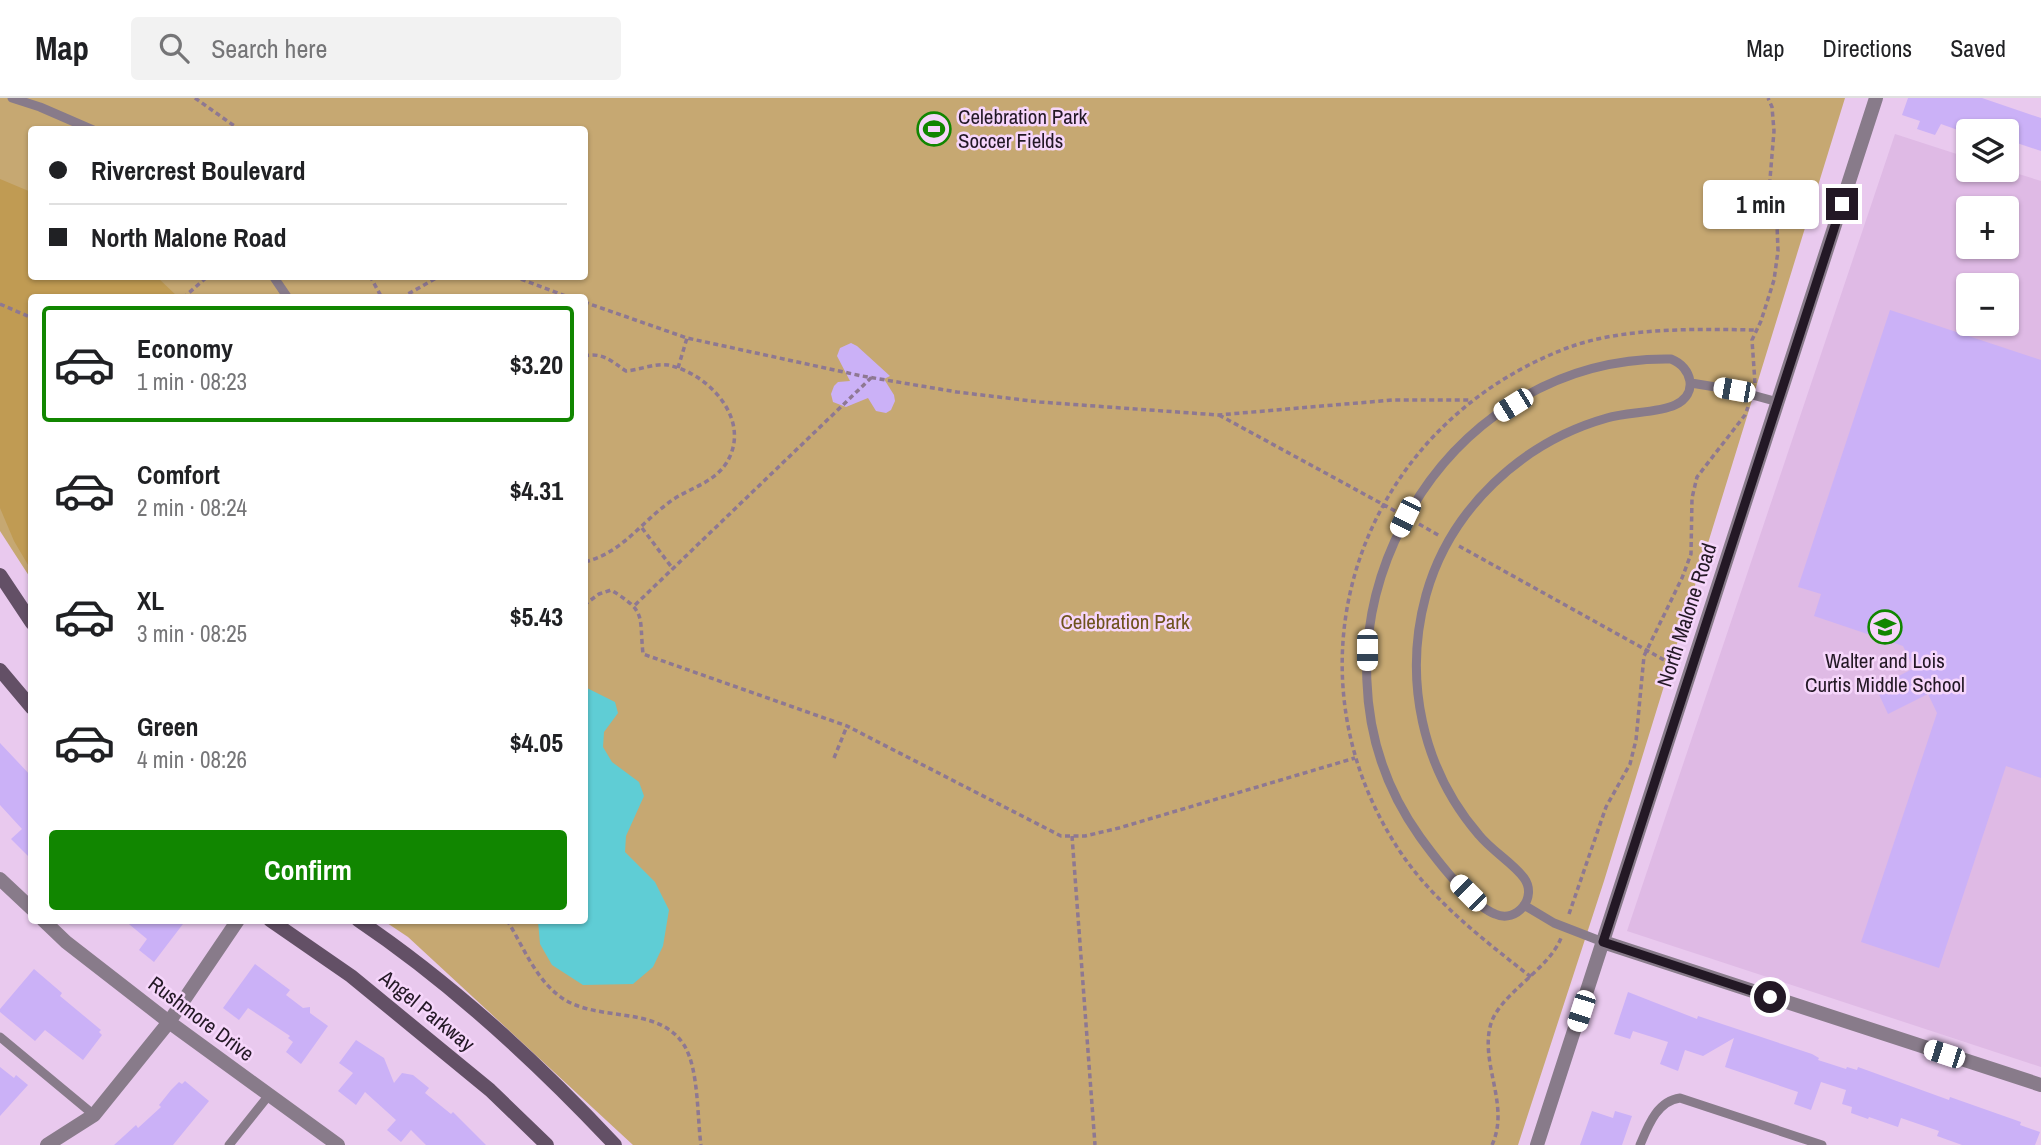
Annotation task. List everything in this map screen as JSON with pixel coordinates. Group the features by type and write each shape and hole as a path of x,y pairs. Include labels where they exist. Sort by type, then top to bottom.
{"main road":[{"path":"0,575 28,617"},
{"path":"0,670 28,703"},
{"name":"Angel Parkway","path":"276,924 351,976 490,1090 547,1145"},
{"name":"Angel Parkway","path":"364,924 401,950 478,1012 554,1080 615,1145"}],"street":[{"name":"North Malone Road","path":"1537,1145 1876,98"},
{"path":"0,879 28,905"},
{"name":"Rushmore Drive","path":"47,924 66,943 169,1022 338,1145"},
{"path":"47,1145 94,1115 169,1022 235,924"},
{"path":"1603,942 2041,1086"}],"lane":[{"path":"12,98 84,126"},
{"path":"1671,359 1685,367 1691,383 1685,398 1679,404 1609,417 1584,425 1560,435 1515,463 1477,500 1461,521 1447,543 1427,591 1417,643 1416,669 1420,708 1429,746 1438,771 1464,817 1489,847 1524,878 1529,893 1524,905 1517,912 1503,916 1489,910 1468,893 1448,874 1415,831 1390,782 1374,731 1367,677 1370,623 1382,569 1405,517 1437,470 1478,429 1525,397 1577,374 1605,366 1671,359"},
{"path":"1691,383 1753,394 1778,402"},
{"path":"1524,905 1565,928 1603,942"},
{"path":"0,1037 94,1115"},
{"path":"229,1145 269,1095"},
{"path":"1640,1145 1651,1120 1661,1106 1680,1098 1822,1145"}],"path":[{"path":"195,98 234,126"},
{"path":"1492,1145 1499,1114 1488,1045 1490,1024 1500,1008 1560,943 1606,807 1630,764 1636,740 1644,656 1691,554 1692,498 1697,477 1745,415 1753,394 1756,374 1752,340 1774,280 1778,251 1777,225 1769,191 1774,131 1772,107 1768,98"},
{"path":"188,294 203,280"},
{"path":"408,294 433,280"},
{"path":"524,280 560,294"},
{"path":"588,303 687,338 872,377 957,392 1040,402 1218,415 1392,400 1473,400"},
{"path":"0,304 28,316"},
{"path":"1531,976 1464,922 1422,881 1401,854 1378,816 1355,758 1343,706 1343,649 1352,584 1366,542 1398,480 1423,447 1459,410 1494,384 1534,362 1569,347 1599,339 1656,332 1757,330"},
{"path":"678,368 687,338"},
{"path":"588,355 606,356 626,371 665,364 703,382 724,400 732,418 733,444 726,464 713,478 667,503 631,538 598,559 588,561"},
{"path":"635,605 872,377"},
{"path":"642,528 673,569"},
{"path":"588,602 599,593 611,590 635,605 640,618 643,654 848,726 1061,836 1084,836 1119,828 1355,758"},
{"path":"834,758 848,726"},
{"path":"1072,836 1095,1145"},
{"path":"509,924 537,975 560,997 592,1010 630,1016 663,1027 683,1044 692,1062 701,1145"}],"shaded area":[{"name":"Walter and Lois Curtis Middle School","path":"1895,134 1956,154 1956,182 2019,182 2019,174 2041,181 2041,1067 1627,931"},
{"path":"0,179 28,191 28,280 160,280 175,294 28,294 28,565 0,508"},
{"path":"588,688 615,702 618,713 604,732 603,747 612,762 639,782 644,796 626,836 625,852 655,882 669,910 663,946 653,967 633,984 583,985 552,965 540,944 538,924 588,924"}],"green space":[{"name":"Celebration Park","path":"0,98 1845,98 1604,881 1518,1145 633,1145 408,937 388,924 588,924 588,294 28,294 28,574 0,531"}],"building":[{"path":"1908,98 1982,98 2041,118 2041,151 2019,144 2019,119 1956,119 1956,129 1941,124 1935,135 1917,129 1920,121 1902,115"},
{"path":"1890,310 1956,332 1956,336 1969,336 2041,360 2041,778 2006,766 1939,968 1861,942 1937,713 1928,694 1888,714 1876,688 1914,668 1903,646 1814,616 1821,594 1798,587"},
{"path":"851,343 890,376 884,379 895,401 891,410 886,413 876,411 868,398 846,407 833,402 831,394 834,386 838,382 850,381 837,356 840,348"},
{"path":"0,743 28,773 28,856 11,839 22,829 0,805"},
{"path":"129,924 183,924 154,962 139,950 147,939"},
{"path":"255,964 290,990 286,995 303,1008 310,1007 310,1013 328,1026 301,1064 286,1052 293,1042 288,1038 290,1036 248,1008 239,1020 223,1008"},
{"path":"34,969 62,993 60,996 101,1030 99,1032 102,1035 83,1060 45,1030 35,1041 0,1012"},
{"path":"1628,992 1697,1019 1698,1016 1812,1054 1819,1058 1818,1060 1846,1069 1857,1070 1858,1067 1949,1100 1950,1097 2021,1122 2020,1125 2040,1132 2035,1145 1962,1145 1937,1136 1939,1131 1901,1118 1898,1127 1851,1113 1852,1107 1842,1104 1846,1090 1821,1082 1811,1110 1794,1104 1798,1092 1725,1067 1734,1038 1703,1056 1685,1050 1678,1071 1660,1064 1668,1042 1633,1031 1630,1039 1614,1034"},
{"path":"356,1040 384,1058 394,1083 402,1073 413,1075 429,1088 425,1093 451,1114 453,1112 486,1145 426,1145 411,1130 401,1142 387,1130 396,1120 365,1092 356,1105 338,1091 353,1073 339,1063"},
{"path":"0,1067 28,1085 0,1116"},
{"path":"185,1081 209,1101 173,1145 114,1145 136,1125 138,1128 161,1107 159,1105 179,1082 182,1084"},
{"path":"1592,1111 1613,1118 1615,1111 1632,1116 1622,1145 1580,1145"}],"place":[{"name":"Celebration Park Soccer Fields","path":"934,129"},
{"name":"Walter and Lois Curtis Middle School","path":"1885,627"}],"route":[{"path":"1770,997 1603,942 1842,204"}]}
